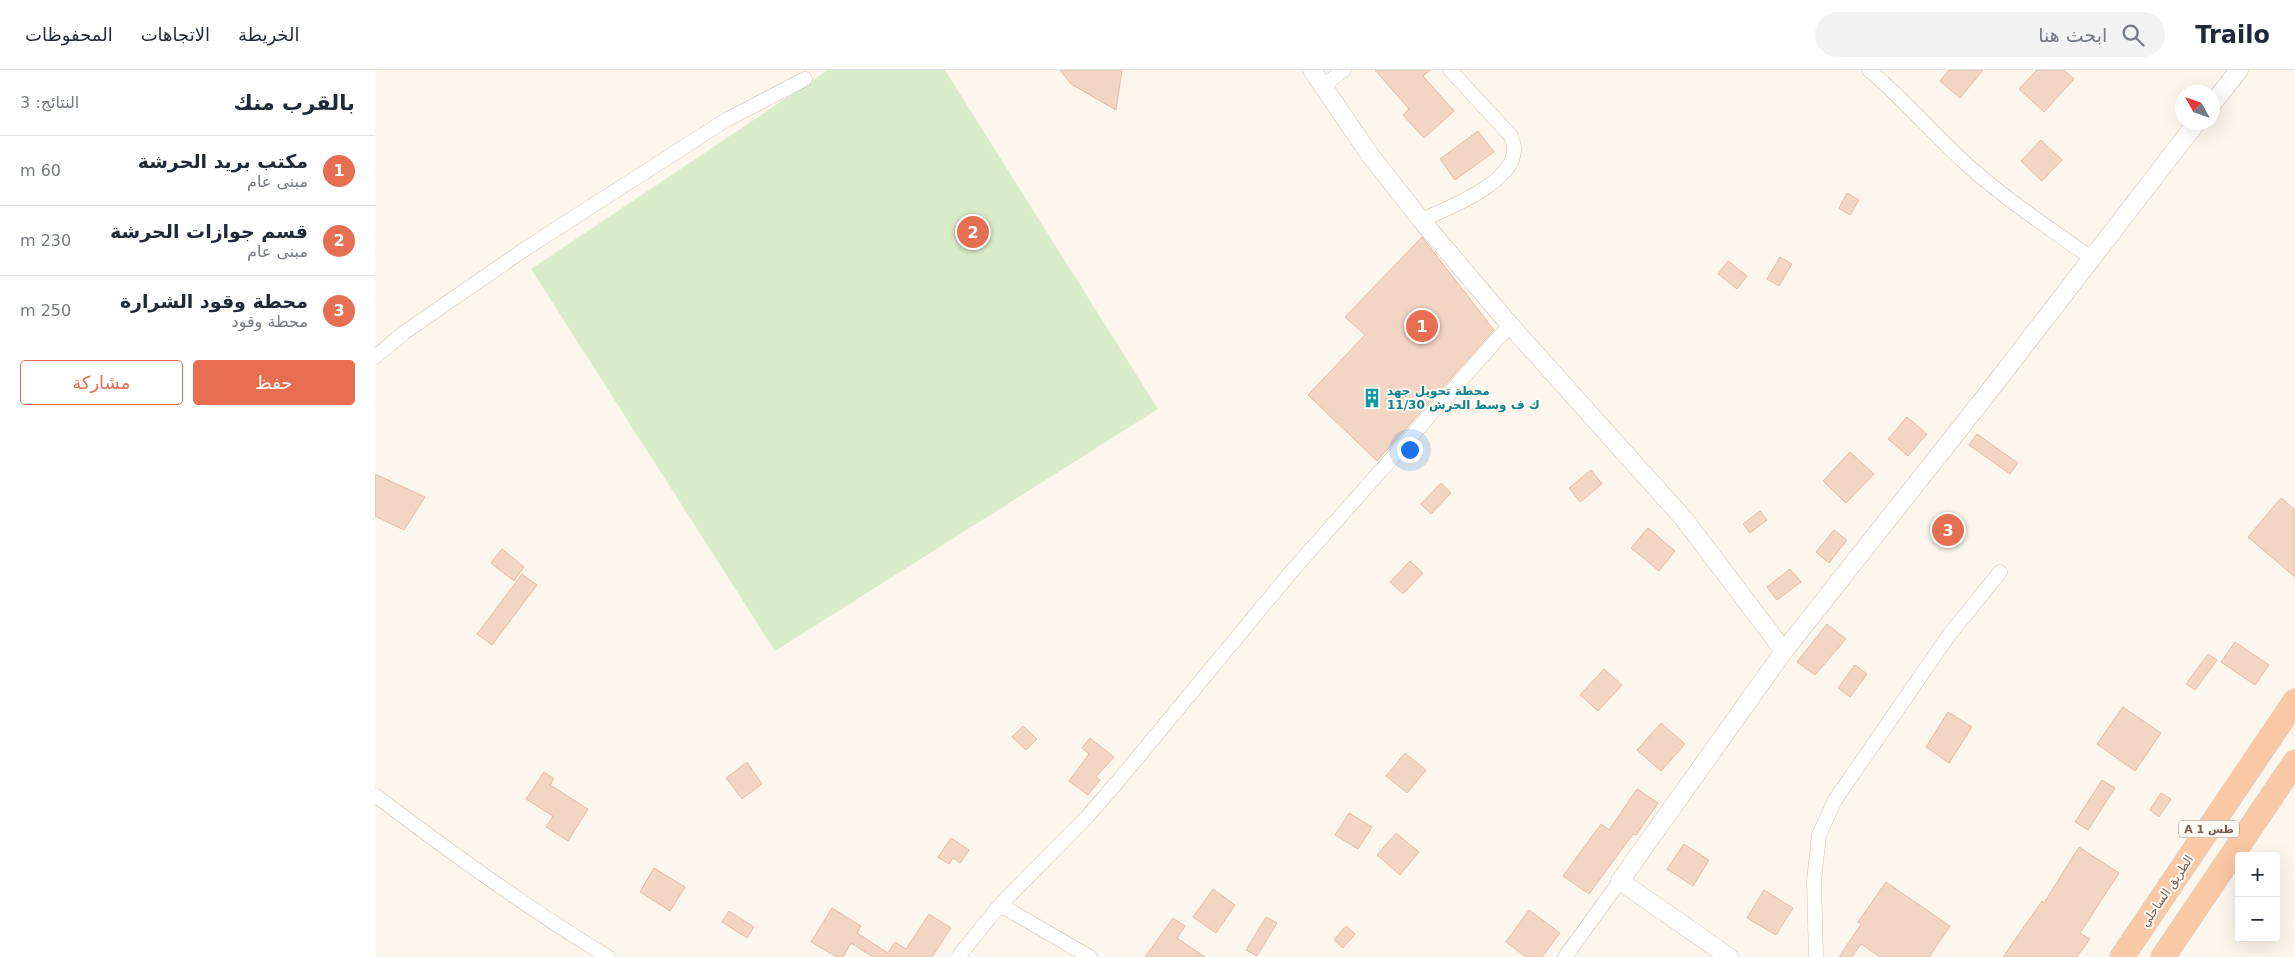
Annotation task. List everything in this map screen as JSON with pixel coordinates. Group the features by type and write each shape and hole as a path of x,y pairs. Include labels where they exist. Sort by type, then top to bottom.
{"highway":[{"name":"الطريق الساحلي","path":"2122,957 2295,701"},
{"path":"2163,957 2295,762"}],"street":[{"path":"1312,70 1321,87 1370,155 1421,220 1510,325 1684,519 1784,651"},
{"path":"1321,87 1343,70"},
{"path":"1421,220 1457,204 1489,185 1503,173 1514,149 1511,136 1450,70"},
{"path":"1869,70 1896,93 1964,162 2008,198 2091,258"},
{"path":"2220,94 2239,70"},
{"path":"375,357 405,332 527,248 726,120 805,79"},
{"path":"1565,957 1784,651 1991,389 2191,130"},
{"path":"958,957 1000,905 1103,799 1291,572 1510,325"},
{"path":"1816,957 1814,882 1819,835 1835,800 1949,635 2000,572"},
{"path":"375,795 416,827 563,930 608,957"},
{"path":"1619,881 1729,957"},
{"path":"1000,905 1090,957"}],"green space":[{"path":"828,70 945,70 1158,409 775,651 531,269"}],"building":[{"path":"1060,70 1122,70 1116,110 1071,84"},
{"path":"1375,70 1430,70 1423,76 1454,111 1424,138 1403,115 1409,109"},
{"path":"1949,70 1983,70 1960,98 1940,81"},
{"path":"2037,70 2064,70 2074,79 2044,112 2019,89"},
{"path":"1478,131 1494,152 1455,180 1440,159"},
{"path":"2041,140 2062,160 2042,181 2021,161"},
{"path":"1847,193 1859,200 1850,215 1839,208"},
{"path":"1422,237 1494,330 1377,461 1308,395 1365,335 1345,317"},
{"path":"1780,257 1792,264 1779,286 1767,279"},
{"path":"1728,261 1747,276 1737,289 1718,274"},
{"path":"1907,417 1927,434 1908,456 1888,439"},
{"path":"1977,434 2018,463 2010,474 1969,445"},
{"path":"1850,452 1874,474 1846,503 1823,481"},
{"path":"1591,470 1602,484 1580,502 1569,488"},
{"path":"375,474 425,497 404,530 375,516"},
{"path":"1441,483 1451,493 1431,514 1421,504"},
{"path":"2281,498 2295,510 2295,577 2248,537"},
{"path":"1760,511 1767,520 1750,533 1743,524"},
{"path":"1648,528 1675,551 1659,571 1631,548"},
{"path":"1834,530 1847,540 1829,563 1816,552"},
{"path":"502,549 524,567 514,581 491,563"},
{"path":"1410,561 1423,573 1403,594 1390,582"},
{"path":"1790,569 1801,582 1777,600 1767,587"},
{"path":"522,574 537,585 492,645 477,634"},
{"path":"1827,624 1846,639 1815,675 1797,662"},
{"path":"2235,642 2269,665 2255,685 2221,662"},
{"path":"2208,654 2217,660 2195,690 2186,684"},
{"path":"1855,665 1867,674 1850,697 1838,688"},
{"path":"1604,669 1622,685 1598,711 1580,695"},
{"path":"2123,707 2161,733 2135,771 2097,744"},
{"path":"1948,712 1972,727 1949,763 1926,747"},
{"path":"1661,723 1685,744 1661,771 1637,750"},
{"path":"1023,726 1037,739 1026,750 1012,737"},
{"path":"1090,738 1114,757 1096,777 1100,780 1088,795 1069,781 1089,754 1082,748"},
{"path":"1405,753 1426,770 1407,793 1386,776"},
{"path":"747,762 762,784 742,799 726,778"},
{"path":"544,772 554,779 550,785 588,809 568,841 546,827 553,816 526,799"},
{"path":"2102,780 2115,788 2088,830 2075,822"},
{"path":"1637,789 1658,803 1636,835 1633,834 1589,894 1563,876 1601,824 1609,830"},
{"path":"2161,793 2171,799 2159,817 2150,810"},
{"path":"1349,813 1372,827 1358,849 1335,835"},
{"path":"1396,833 1419,852 1400,875 1377,855"},
{"path":"951,838 969,850 960,863 953,858 949,864 938,857"},
{"path":"1684,844 1709,860 1693,886 1667,869"},
{"path":"2079,847 2119,873 2080,933 2090,939 2077,957 2003,957 2042,901 2044,903"},
{"path":"654,868 685,887 670,911 640,892"},
{"path":"1886,882 1950,926 1929,957 1880,957 1861,944 1852,957 1839,957 1861,924 1858,922"},
{"path":"1213,889 1235,905 1216,933 1193,917"},
{"path":"1764,890 1793,908 1776,935 1747,918"},
{"path":"832,908 861,926 857,933 888,953 895,942 906,949 929,914 951,928 932,957 873,957 851,943 843,957 837,957 811,942"},
{"path":"1529,910 1560,933 1542,957 1526,957 1506,942"},
{"path":"729,911 754,927 747,938 722,922"},
{"path":"1266,917 1277,923 1257,956 1246,950"},
{"path":"1173,918 1185,926 1177,938 1205,957 1145,957"},
{"path":"1346,926 1355,934 1343,948 1334,940"}],"place":[{"name":"قسم جوازات الحرشة","path":"973,232"},
{"name":"مكتب بريد الحرشة","path":"1422,326"},
{"name":"محطة تحويل جهد 11/30 ك ف وسط الحرش","path":"1372,398"},
{"name":"محطة وقود الشرارة","path":"1948,530"}]}
